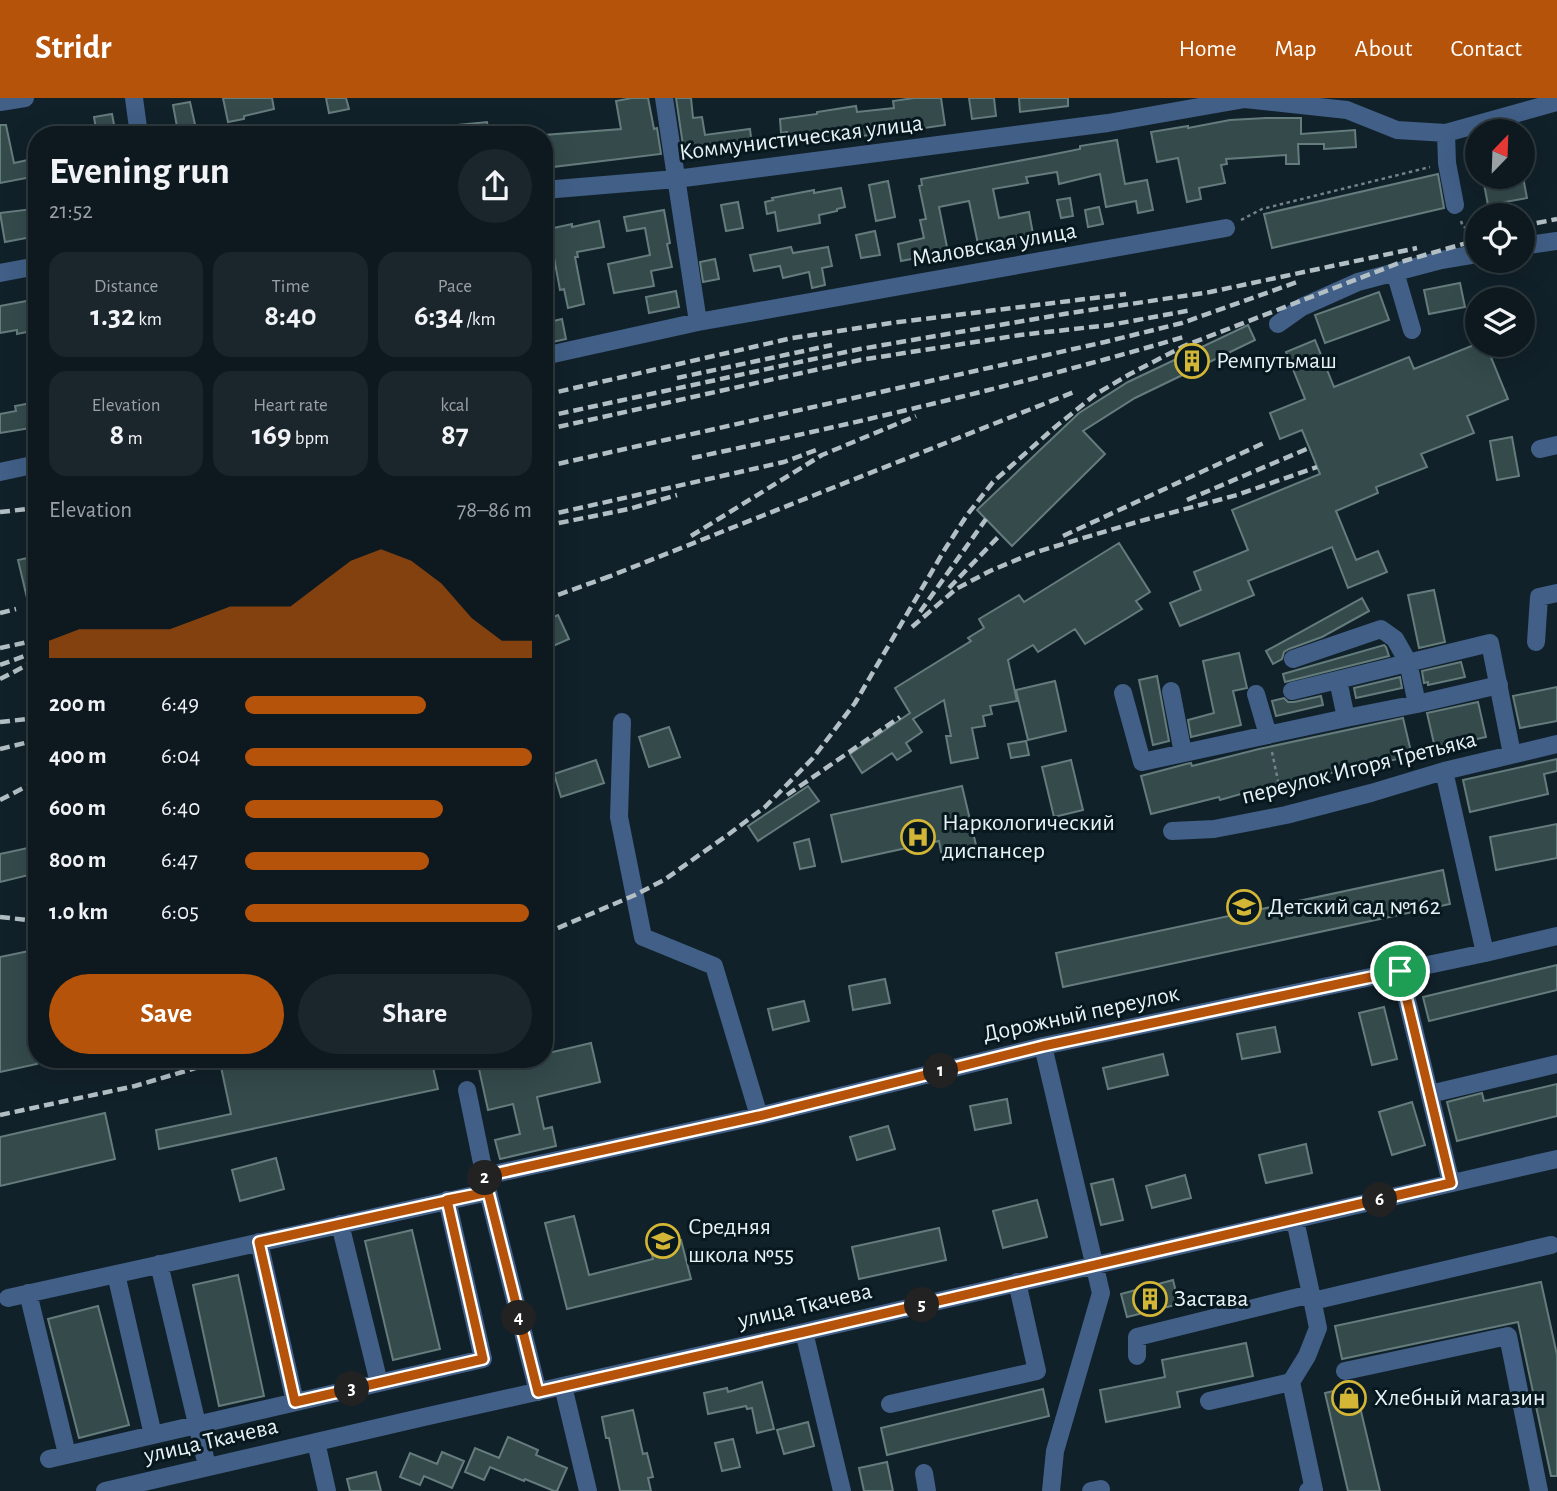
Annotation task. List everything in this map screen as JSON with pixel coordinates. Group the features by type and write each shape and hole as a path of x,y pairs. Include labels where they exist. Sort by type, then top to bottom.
{"street":[{"path":"0,102 25,98"},
{"path":"134,98 138,126"},
{"path":"664,98 698,322"},
{"name":"Коммунистическая улица","path":"553,189 676,179 1108,123 1245,99 1347,110 1397,130 1447,133 1557,102"},
{"path":"1447,133 1447,163 1455,205"},
{"name":"Маловская улица","path":"553,354 698,322 1226,228"},
{"path":"1535,244 1557,241"},
{"path":"1278,324 1302,307 1358,282 1465,256"},
{"path":"0,273 28,268"},
{"path":"1395,272 1412,330"},
{"path":"0,472 28,466"},
{"path":"1536,642 1539,597 1557,593"},
{"path":"1293,659 1381,629 1395,639 1408,662 1417,704"},
{"path":"1292,691 1490,643 1512,754"},
{"path":"1338,680 1346,718"},
{"path":"1123,693 1142,762 1499,685"},
{"path":"1171,691 1183,753"},
{"path":"1256,694 1268,735"},
{"path":"622,722 620,817 643,937 714,966 759,1116"},
{"name":"переулок Игоря Третьяка","path":"1172,831 1214,829 1286,815 1444,771 1557,744"},
{"path":"1444,771 1485,953"},
{"name":"Дорожный переулок","path":"8,1298 447,1200 486,1184 1043,1046 1557,936"},
{"path":"1400,971 1451,1183"},
{"path":"1043,1046 1101,1293 1055,1451 1051,1491"},
{"path":"1430,1094 1557,1064"},
{"path":"467,1090 486,1184 538,1392"},
{"name":"улица Ткачева","path":"105,1491 1557,1159"},
{"path":"49,1458 483,1359 447,1200"},
{"path":"1295,1220 1318,1328 1307,1356 1291,1382 1314,1490 1308,1491"},
{"path":"340,1224 379,1383"},
{"path":"259,1242 295,1402"},
{"path":"1137,1356 1137,1337 1552,1245"},
{"path":"159,1264 207,1466"},
{"path":"116,1274 153,1434"},
{"path":"890,1404 1037,1371 1017,1282"},
{"path":"28,1293 67,1454"},
{"path":"804,1332 842,1491"},
{"path":"1345,1371 1508,1336 1539,1491"},
{"path":"1209,1401 1291,1382"},
{"path":"563,1386 588,1491"},
{"path":"316,1442 327,1491"},
{"path":"924,1473 927,1491"}],"path":[{"path":"1226,228 1262,209 1447,163"},
{"path":"1268,735 1286,815"}],"building":[{"path":"223,98 272,98 274,109 228,122"},
{"path":"326,98 346,98 349,109 329,113"},
{"path":"648,98 661,154 553,167 553,134 621,129 616,101"},
{"path":"676,98 691,98 693,118 702,117 705,135 750,129 752,146 684,152"},
{"path":"941,98 945,125 789,144 787,132 781,133 780,119 856,106 857,112 894,108 893,101"},
{"path":"969,98 994,98 996,116 972,119"},
{"path":"1019,98 1068,98 1068,106 1020,112"},
{"path":"190,102 195,126 177,126 173,105"},
{"path":"112,114 114,126 96,126 94,117"},
{"path":"1301,118 1301,134 1355,130 1356,147 1324,149 1324,144 1298,144 1299,164 1286,164 1286,155 1226,159 1227,164 1221,165 1225,183 1199,188 1201,199 1187,202 1178,158 1157,162 1151,132 1230,120"},
{"path":"487,122 488,126 448,126"},
{"path":"0,125 6,125 14,163 28,160 28,178 0,183"},
{"path":"1117,140 1125,184 1147,180 1153,210 1138,213 1136,201 1106,207 1100,174 1059,184 1057,172 1026,177 1028,183 993,189 999,218 1029,212 1033,234 978,244 969,201 939,207 948,252 901,261 898,244 924,238 920,220 926,219 919,186 922,185 921,179"},
{"path":"1438,174 1444,208 1272,248 1264,214"},
{"path":"888,181 895,217 876,221 869,185"},
{"path":"841,188 845,207 819,215 820,223 778,231 775,212 767,214 765,202 773,200 772,198"},
{"path":"1485,189 1525,189 1527,198 1488,203"},
{"path":"1070,198 1073,216 1061,218 1057,200"},
{"path":"738,202 743,228 726,231 721,205"},
{"path":"1099,207 1103,224 1088,227 1085,210"},
{"path":"28,210 28,238 5,242 0,213"},
{"path":"664,210 672,267 651,271 654,286 614,293 608,264 650,255 645,228 627,231 624,217"},
{"path":"599,221 604,247 577,252 578,257 575,257 584,304 568,308 564,289 560,290 553,252 553,228 572,224 572,227"},
{"path":"875,231 880,255 861,258 856,235"},
{"path":"791,247 793,253 828,247 832,266 822,268 825,285 812,288 809,272 783,278 780,266 754,271 750,255"},
{"path":"715,259 719,279 703,282 700,262"},
{"path":"1460,283 1465,307 1429,314 1424,290"},
{"path":"676,291 679,307 649,313 646,297"},
{"path":"1379,292 1389,320 1325,343 1315,315"},
{"path":"28,301 28,332 17,334 17,330 0,333 0,306"},
{"path":"562,319 566,339 553,342 553,321"},
{"path":"1248,325 1255,340 1135,398 1083,431 1105,454 1012,546 977,510 1079,413 1128,382"},
{"path":"1315,340 1334,387 1409,357 1414,369 1465,349 1465,357 1491,357 1508,399 1467,416 1474,433 1421,454 1427,467 1376,487 1378,493 1336,511 1356,560 1378,551 1387,572 1348,588 1332,547 1248,581 1254,595 1180,626 1170,603 1201,590 1194,572 1248,550 1232,510 1320,474 1302,430 1280,439 1270,413 1305,399 1286,352"},
{"path":"28,404 28,428 0,433 0,414 16,411 15,406"},
{"path":"1512,437 1519,476 1497,480 1490,441"},
{"path":"1119,543 1150,592 1136,601 1142,609 1085,644 1075,629 1038,652 1033,645 1008,660 1017,701 990,706 992,714 983,716 985,726 972,728 978,758 951,763 946,736 951,736 944,700 913,719 922,732 906,743 911,751 897,760 892,753 862,773 850,754 910,713 895,688 971,641 968,638 984,628 979,619 1019,595 1024,602"},
{"path":"28,558 28,602 18,560"},
{"path":"1434,590 1445,642 1419,648 1408,595"},
{"path":"1362,598 1369,611 1322,637 1289,649 1284,652 1282,659 1273,664 1266,651"},
{"path":"558,615 569,639 553,646 553,617"},
{"path":"1384,645 1389,656 1285,682 1283,674"},
{"path":"1239,653 1247,688 1233,691 1241,725 1191,737 1188,720 1214,713 1203,661"},
{"path":"1461,662 1465,677 1428,685 1428,682 1424,683 1422,671"},
{"path":"1157,676 1169,741 1153,745 1139,680"},
{"path":"1400,677 1402,688 1356,698 1354,688"},
{"path":"1055,681 1066,731 1028,740 1016,690"},
{"path":"1557,687 1557,721 1520,728 1513,696"},
{"path":"1321,696 1323,705 1276,716 1272,701 1284,698 1288,702 1294,702"},
{"path":"1478,702 1486,737 1435,748 1427,713"},
{"path":"1403,718 1412,756 1151,814 1141,776"},
{"path":"669,727 680,757 649,767 639,737"},
{"path":"1026,741 1029,755 1011,758 1008,744"},
{"path":"1557,759 1557,771 1544,774 1548,794 1470,812 1463,780"},
{"path":"596,760 604,783 561,797 554,774"},
{"path":"1071,760 1083,810 1054,817 1042,767"},
{"path":"808,786 819,801 758,841 748,826"},
{"path":"962,786 976,845 941,852 939,841 842,862 831,815"},
{"path":"1557,824 1557,858 1496,870 1490,837"},
{"path":"809,839 815,866 800,869 794,843"},
{"path":"28,848 28,875 0,882 0,854"},
{"path":"1443,870 1450,904 1063,987 1056,953"},
{"path":"28,951 28,1066 0,1072 0,957"},
{"path":"1557,965 1557,990 1429,1021 1423,997"},
{"path":"885,979 890,1003 853,1010 849,986"},
{"path":"804,1001 809,1021 773,1030 768,1009"},
{"path":"1384,1007 1397,1059 1372,1065 1359,1013"},
{"path":"1275,1027 1280,1052 1242,1059 1237,1034"},
{"path":"591,1043 600,1082 537,1097 544,1129 552,1127 556,1146 500,1159 495,1140 520,1134 513,1104 488,1110 479,1069 553,1068 553,1052"},
{"path":"1163,1054 1168,1075 1108,1089 1103,1068"},
{"path":"221,1068 433,1068 438,1089 159,1149 156,1130 231,1114"},
{"path":"1557,1084 1557,1116 1457,1141 1447,1102 1482,1093 1484,1101"},
{"path":"1007,1099 1011,1123 975,1130 970,1106"},
{"path":"1412,1102 1425,1145 1392,1155 1379,1112"},
{"path":"105,1113 115,1159 0,1186 0,1137"},
{"path":"888,1126 895,1149 857,1160 850,1137"},
{"path":"1306,1144 1312,1173 1266,1183 1259,1155"},
{"path":"276,1158 284,1189 240,1201 232,1170"},
{"path":"1185,1175 1191,1198 1152,1208 1146,1186"},
{"path":"1113,1179 1123,1220 1101,1225 1091,1184"},
{"path":"1037,1200 1047,1237 1003,1248 993,1211"},
{"path":"574,1216 589,1275 653,1259 650,1247 681,1240 691,1279 567,1309 545,1223"},
{"path":"939,1228 946,1260 859,1279 852,1247"},
{"path":"412,1230 440,1349 393,1360 365,1241"},
{"path":"238,1275 264,1396 219,1406 193,1285"},
{"name":"Застава","path":"1173,1280 1179,1304 1127,1317 1121,1294"},
{"path":"1541,1282 1557,1355 1557,1476 1551,1476 1518,1322 1342,1359 1335,1326"},
{"path":"98,1306 129,1425 79,1438 48,1319"},
{"path":"1246,1343 1253,1376 1177,1392 1180,1407 1106,1422 1100,1390 1165,1377 1162,1360"},
{"path":"762,1382 774,1429 757,1433 752,1408 747,1409 746,1406 708,1414 704,1393 727,1388 728,1392"},
{"path":"1355,1386 1380,1491 1348,1491 1325,1393"},
{"path":"1043,1389 1049,1416 887,1455 881,1428"},
{"path":"633,1410 643,1454 647,1453 653,1477 648,1478 651,1491 620,1491 609,1438 606,1438 602,1417"},
{"path":"808,1422 814,1446 784,1454 777,1430"},
{"path":"508,1437 538,1450 536,1455 567,1468 557,1491 490,1467 484,1480 465,1472 475,1448 499,1458"},
{"path":"733,1439 740,1467 722,1471 715,1443"},
{"path":"442,1452 464,1461 452,1488 424,1476 420,1485 400,1477 410,1453 437,1464"},
{"path":"887,1462 893,1491 864,1491 859,1468"},
{"path":"376,1472 381,1491 350,1491 347,1479"}],"railway":[{"path":"1535,223 1557,219"},
{"path":"553,930 664,880 765,807 813,758 855,703 945,549 993,482 1096,394 1184,346 1404,261 1465,243"},
{"path":"553,415 860,349 1210,292 1417,248"},
{"path":"553,465 1105,342 1182,323 1300,281"},
{"path":"553,393 792,338 1126,294"},
{"path":"553,428 860,360 1020,335 1110,325 1192,310"},
{"path":"692,458 941,402 1187,336"},
{"path":"677,378 832,345"},
{"path":"603,579 1074,392"},
{"path":"691,536 822,455 916,416"},
{"path":"1063,536 1266,442"},
{"path":"1187,500 1309,448"},
{"path":"553,514 784,462 819,449"},
{"path":"912,627 956,589 1033,553 1237,495 1317,467"},
{"path":"553,524 629,509 677,495"},
{"path":"0,512 28,509"},
{"path":"920,612 986,519"},
{"path":"949,588 1001,534"},
{"path":"553,597 613,575"},
{"path":"0,613 16,609"},
{"path":"0,648 28,642"},
{"path":"0,665 27,655"},
{"path":"0,679 28,665"},
{"path":"787,795 900,717"},
{"path":"0,722 28,719"},
{"path":"0,749 28,742"},
{"path":"0,800 28,786"},
{"path":"0,917 28,920"},
{"path":"0,1115 135,1086 196,1068"}],"place":[{"name":"Ремпутьмаш","path":"1192,361"},
{"name":"Наркологический диспансер","path":"918,837"},
{"name":"Детский сад №162","path":"1244,907"},
{"name":"Средняя школа №55","path":"663,1241"},
{"name":"Застава","path":"1150,1299"},
{"name":"Хлебный магазин","path":"1349,1398"}],"route":[{"path":"1400,971 1043,1046 759,1116 485,1176 488,1192 447,1200 259,1242 295,1402 483,1359 447,1200 488,1192 538,1392 1451,1183 1400,971"}]}
